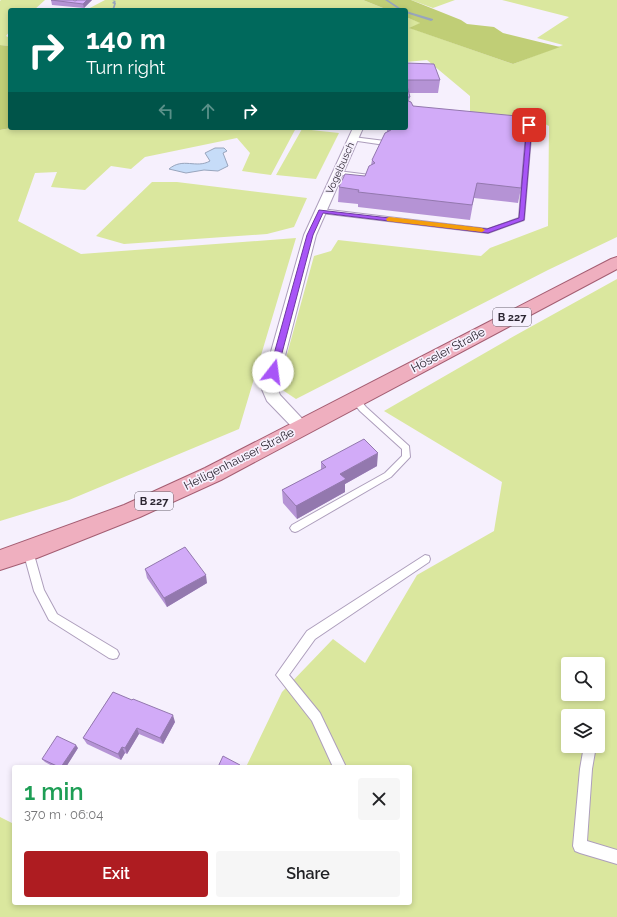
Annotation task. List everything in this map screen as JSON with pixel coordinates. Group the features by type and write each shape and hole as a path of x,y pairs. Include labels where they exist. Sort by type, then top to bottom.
{"main road":[{"name":"Höseler Straße","path":"406,372 617,262"},
{"name":"Heiligenhauser Straße","path":"0,560 28,551 132,511 213,474 354,398 406,372"}],"street":[{"name":"Vogelbusch","path":"302,427 273,397 269,386 310,235 355,134"}],"lane":[{"path":"321,211 488,231 522,219 529,125 507,121"},
{"path":"355,134 385,143"},
{"path":"338,173 370,177"},
{"path":"295,528 388,475 406,457 406,448 363,409 354,398"},
{"path":"28,551 39,591 53,617 113,654"},
{"path":"339,765 316,717 282,675 310,635 425,559"},
{"path":"589,753 586,769 580,846 617,857"}],"green space":[{"path":"45,0 36,8 8,8 8,34 6,36 8,37 8,46 0,45 0,1"},
{"path":"105,0 363,0 383,8 90,8"},
{"path":"363,0 411,0 461,20 467,24 494,27 503,33 560,47 513,64 409,28 420,23 408,18 408,8 383,8"},
{"path":"411,0 455,0 433,8"},
{"path":"502,0 617,0 617,237 548,270 296,399 278,387 314,256 331,251 338,240 481,256 490,248 548,226 549,126 537,120 470,114 470,96 427,60 408,62 408,18 421,23 410,28 513,64 563,45 537,38 569,17"},
{"path":"0,45 8,46 8,129 0,130"},
{"path":"8,129 8,130 295,130 271,175 242,171 250,153 237,138 145,157 131,169 111,166 85,190 51,187 57,172 35,173 18,221 81,254 296,238 239,429 69,500 0,521 0,130"},
{"path":"301,130 339,133 316,179 276,175"},
{"path":"152,182 177,182 307,198 294,227 267,234 124,244 96,236"},
{"path":"617,279 617,917 0,917 0,817 12,823 12,905 412,905 412,765 247,765 282,692 333,639 365,663 417,575 494,531 502,482 384,411"}],"water":[{"path":"215,148 224,148 227,151 223,153 228,166 218,171 204,170 186,173 169,169 184,163 200,164 210,161 205,153"}],"building":[{"path":"51,0 75,1 87,0 83,4"},
{"path":"408,63 434,64 440,80 408,80"},
{"path":"408,101 411,102 413,106 527,117 521,188 477,183 472,205 358,192 359,190 339,187 345,174 365,176 369,166 375,163 372,160 385,133 391,130 408,130"},
{"path":"364,439 378,453 340,474 346,479 296,506 282,490 326,467 321,462"},
{"path":"185,547 206,575 164,598 145,569"},
{"path":"113,692 173,715 160,738 137,728 125,748 122,747 118,754 83,738"},
{"path":"57,736 76,745 62,765 55,765 42,759"},
{"path":"223,756 240,765 219,765"}],"waterway":[{"path":"113,0 115,1 113,3 115,3 114,8"},
{"path":"386,0 399,8"},
{"path":"408,13 432,20"}],"slow traffic":[{"path":"389,219 482,230"}],"route":[{"path":"273,372 310,235 321,211 488,231 522,219 529,125"}]}
